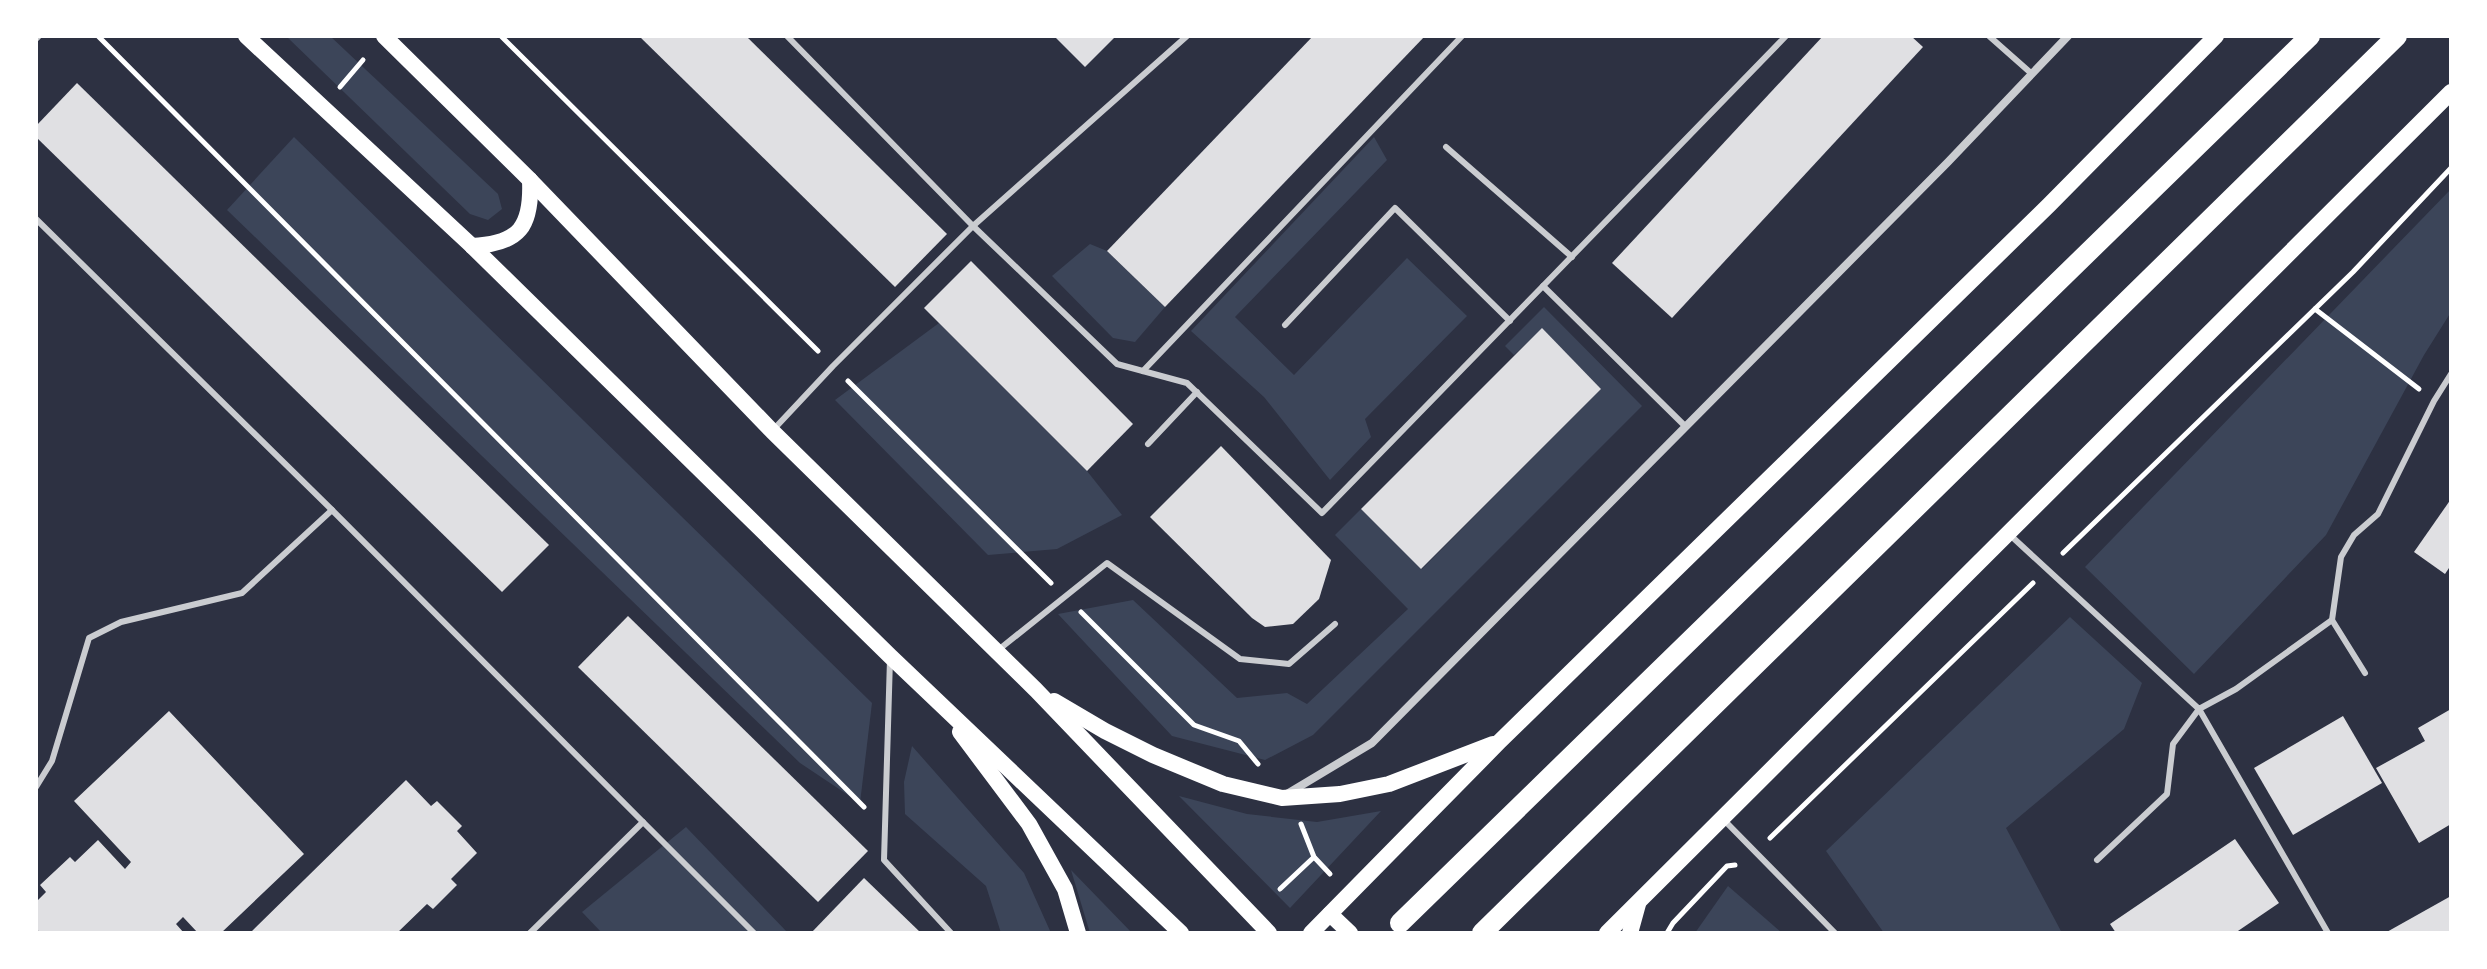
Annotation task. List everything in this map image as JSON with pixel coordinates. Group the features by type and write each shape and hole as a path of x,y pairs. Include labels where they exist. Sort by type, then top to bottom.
{"main road":[{"path":"246,36 472,246 890,656 1181,933"},
{"path":"384,36 530,180 772,431 1036,690 1269,933"},
{"path":"1311,933 1499,742 2049,205 2216,36"},
{"path":"1400,923 2310,36"},
{"path":"1482,933 2397,36"},
{"path":"1607,933 2451,92"},
{"path":"472,246 496,245 516,235 527,220 531,201 530,180"},
{"path":"1036,690 1153,755 1223,784 1282,798 1340,794 1389,784 1499,742"},
{"path":"931,693 1029,824 1065,889 1078,933"},
{"path":"1630,933 1639,900"},
{"path":"1330,914 1350,933"}],"street":[{"path":"1282,798 1372,743 1948,162 2068,36"}],"lane":[{"path":"787,36 973,226 1117,364 1187,383 1322,513 1786,36"},
{"path":"772,431 973,226 1187,36"},
{"path":"1143,371 1462,36"},
{"path":"1989,36 2032,74"},
{"path":"1446,147 1572,257"},
{"path":"1285,325 1395,208 1510,321"},
{"path":"36,219 754,933"},
{"path":"1543,286 1686,427"},
{"path":"2365,673 2332,620 2341,557 2354,535 2378,514 2434,401 2451,374"},
{"path":"1148,444 1197,392"},
{"path":"36,787 52,761 89,638 121,622 242,593 332,510"},
{"path":"2007,533 2199,709 2328,933"},
{"path":"997,651 1107,563 1240,659 1289,664 1335,624"},
{"path":"2097,860 2167,794 2173,744 2199,709 2236,689 2332,620"},
{"path":"890,656 884,860 951,933"},
{"path":"1721,817 1835,933"},
{"path":"530,933 643,822"}],"path":[{"path":"98,36 884,827"},
{"path":"501,36 1194,725 1239,741 1259,766"},
{"path":"339,88 363,60"},
{"path":"2315,309 2434,401"},
{"path":"1280,889 1314,857"}],"shaded area":[{"path":"286,36 330,36 498,194 502,209 488,220 470,214"},
{"path":"294,137 872,703 860,803 800,763 227,210"},
{"path":"1374,137 1387,160 1235,317 1294,375 1407,258 1467,316 1365,419 1371,437 1330,480 1264,397 1191,331"},
{"path":"2451,189 2451,312 2424,355 2326,535 2194,674 2085,567"},
{"path":"1090,244 1107,251 1165,307 1135,342 1113,338 1052,276"},
{"path":"1544,307 1642,406 1313,735 1265,760 1172,736 1058,614 1133,600 1237,698 1287,693 1307,704 1408,609 1335,535 1361,509 1422,569 1601,389 1542,329 1514,355 1505,346"},
{"path":"939,323 1087,471 1122,515 1057,549 988,555 835,400"},
{"path":"2070,617 2142,683 2124,729 2006,828 2062,933 1884,933 1826,851"},
{"path":"912,746 1024,873 1051,933 1001,933 986,886 905,814 904,782"},
{"path":"1179,796 1247,814 1317,822 1381,811 1290,908"},
{"path":"686,827 788,933 602,933 582,912"},
{"path":"1071,870 1132,933 1090,933"},
{"path":"1728,886 1782,933 1695,933"}],"building":[{"path":"639,36 746,36 947,234 895,287"},
{"path":"1054,36 1116,36 1085,67"},
{"path":"1313,36 1425,36 1165,307 1107,251"},
{"path":"1823,36 1911,36 1923,47 1672,318 1612,263"},
{"path":"77,83 549,545 502,592 36,137 36,126"},
{"path":"971,261 1133,424 1087,471 924,308"},
{"path":"1542,328 1601,389 1421,569 1361,509"},
{"path":"1221,446 1331,560 1319,599 1293,624 1265,627 1252,618 1150,517"},
{"path":"2451,499 2451,565 2445,574 2414,552"},
{"path":"628,616 868,851 818,902 578,667"},
{"path":"2451,709 2451,824 2419,843 2376,768 2425,741 2418,728"},
{"path":"169,711 304,854 221,933 198,933 183,917 176,924 184,933 40,933 36,928 36,902 46,892 40,885 70,857 75,862 98,840 125,869 131,862 74,801"},
{"path":"2343,716 2382,783 2293,835 2254,768"},
{"path":"406,780 431,806 437,801 462,826 457,831 477,853 451,879 457,885 433,909 427,904 397,933 250,933"},
{"path":"2235,839 2279,903 2235,933 2116,933 2110,924"},
{"path":"864,878 921,933 811,933"},
{"path":"2451,896 2451,933 2385,933"}]}
